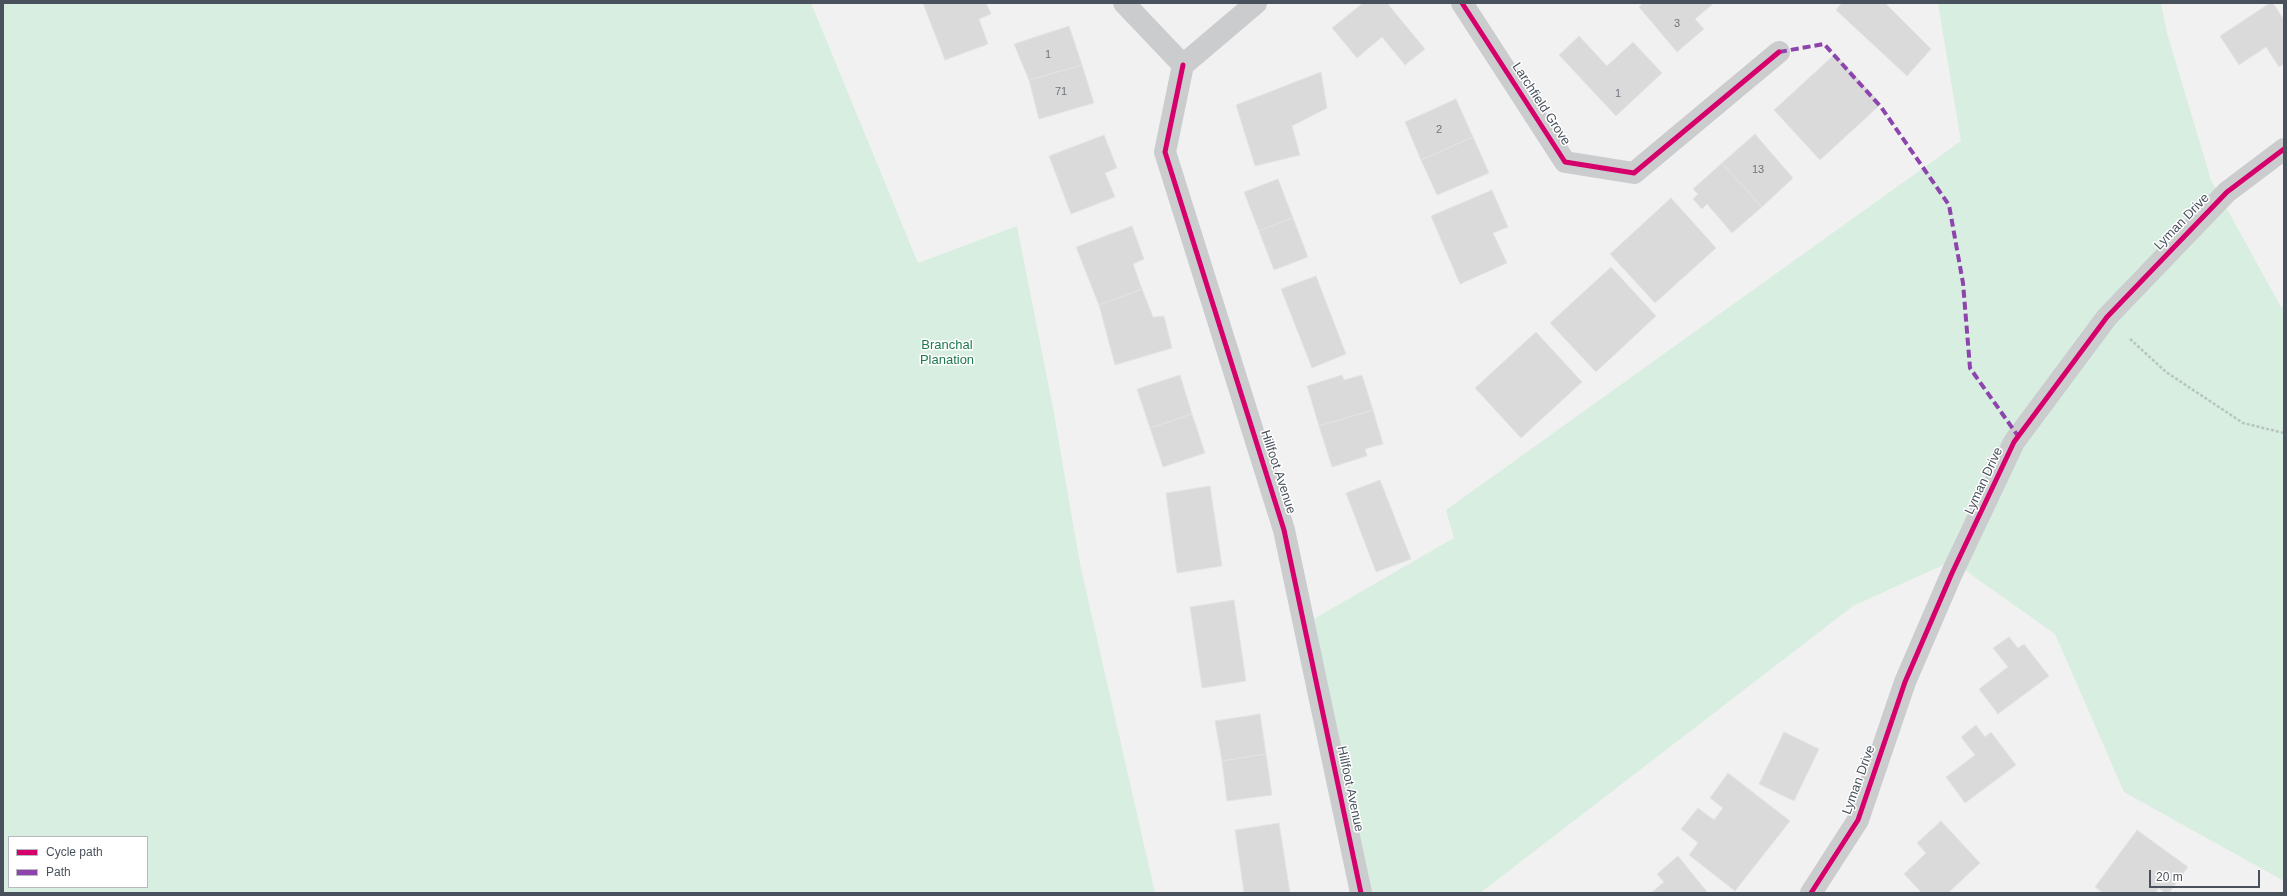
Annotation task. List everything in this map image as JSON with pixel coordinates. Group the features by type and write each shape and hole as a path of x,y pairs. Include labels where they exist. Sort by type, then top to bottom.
{"street":[{"path":"1124,3 1184,65 1256,3"},
{"name":"Larchfield Grove","path":"1462,3 1565,162 1634,173 1778,52"},
{"name":"Hillfoot Avenue","path":"1184,65 1165,152 1284,530 1361,893"},
{"name":"Lyman Drive","path":"1811,893 1858,820 1905,682 1952,573 2014,442 2107,317 2227,192 2284,149"}],"path":[{"path":"2107,317 2166,372 2243,423 2284,432"}],"green space":[{"name":"Branchal Planation","path":"3,3 811,3 918,263 1017,226 1053,408 1080,564 1155,893 3,893"},
{"path":"1938,3 2161,3 2167,33 2211,180 2281,307 2284,308 2284,881 2124,792 2055,634 1952,561 1853,606 1480,893 1361,893 1305,624 1454,538 1446,510 1961,141"}],"building":[{"path":"923,3 986,3 991,14 979,19 988,44 945,60"},
{"path":"1363,3 1387,3 1425,49 1405,65 1382,37 1357,58 1332,28"},
{"path":"1643,3 1714,3 1695,19 1704,29 1677,52 1639,7"},
{"path":"1842,3 1885,3 1931,49 1907,76 1836,10"},
{"path":"2270,3 2273,3 2284,20 2284,64 2279,67 2266,47 2239,65 2220,36"},
{"path":"1069,26 1082,65 1029,80 1014,44"},
{"path":"1579,36 1607,66 1633,42 1662,73 1616,116 1559,55"},
{"path":"1835,54 1881,104 1820,160 1774,110"},
{"path":"1082,65 1094,103 1039,119 1029,80"},
{"path":"1321,72 1327,108 1292,126 1300,155 1255,166 1236,105"},
{"path":"1456,99 1473,137 1421,160 1405,122"},
{"path":"1755,134 1793,178 1762,207 1722,163"},
{"path":"1104,135 1117,168 1105,173 1115,197 1071,214 1049,156"},
{"path":"1473,137 1489,173 1437,195 1421,160"},
{"path":"1722,163 1762,207 1732,233 1707,204 1702,209 1693,199 1698,194 1693,189"},
{"path":"1278,179 1293,218 1259,231 1244,192"},
{"path":"1492,190 1508,227 1493,233 1507,263 1460,284 1431,216"},
{"path":"1671,198 1716,248 1655,303 1610,254"},
{"path":"1293,218 1308,257 1274,270 1259,231"},
{"path":"1132,226 1144,259 1133,264 1142,289 1099,305 1076,247"},
{"path":"1611,267 1656,316 1596,372 1550,323"},
{"path":"1316,276 1346,354 1312,368 1281,289"},
{"path":"1142,289 1153,317 1164,316 1172,348 1115,365 1099,305"},
{"path":"1536,332 1582,382 1521,438 1475,388"},
{"path":"1180,375 1192,414 1150,428 1137,389"},
{"path":"1342,375 1344,380 1362,375 1373,410 1319,426 1307,386"},
{"path":"1373,410 1383,444 1365,449 1367,456 1332,467 1319,426"},
{"path":"1192,414 1205,453 1163,467 1150,428"},
{"path":"1380,480 1411,559 1376,572 1346,493"},
{"path":"1210,486 1222,566 1177,573 1166,493"},
{"path":"1234,600 1246,681 1202,688 1190,607"},
{"path":"2009,637 2018,648 2024,644 2049,676 1998,714 1979,689 2008,667 1993,648"},
{"path":"1260,714 1266,754 1222,761 1215,721"},
{"path":"1976,725 1985,737 1991,732 2016,765 1965,803 1946,777 1975,755 1961,737"},
{"path":"1784,732 1819,749 1794,801 1759,784"},
{"path":"1266,754 1272,795 1227,801 1222,761"},
{"path":"1728,773 1790,821 1735,891 1689,855 1698,843 1681,829 1698,808 1714,820 1723,808 1710,798"},
{"path":"1941,821 1980,863 1948,893 1922,893 1904,874 1926,853 1917,843"},
{"path":"1279,823 1290,893 1244,893 1235,830"},
{"path":"2137,830 2188,867 2169,893 2165,893 2159,888 2155,893 2103,893 2095,887"},
{"path":"1678,856 1708,893 1651,893 1664,882 1657,874"}],"marked path":[{"path":"1779,52 1824,44 1881,107 1949,205 1963,283 1970,368 2018,436"}],"cycle path":[{"path":"1462,3 1565,162 1634,173 1779,52"},
{"path":"1183,65 1165,152 1284,530 1361,893"},
{"path":"1811,893 1858,820 1905,682 1952,573 2014,442 2107,317 2227,192 2284,149"}]}
